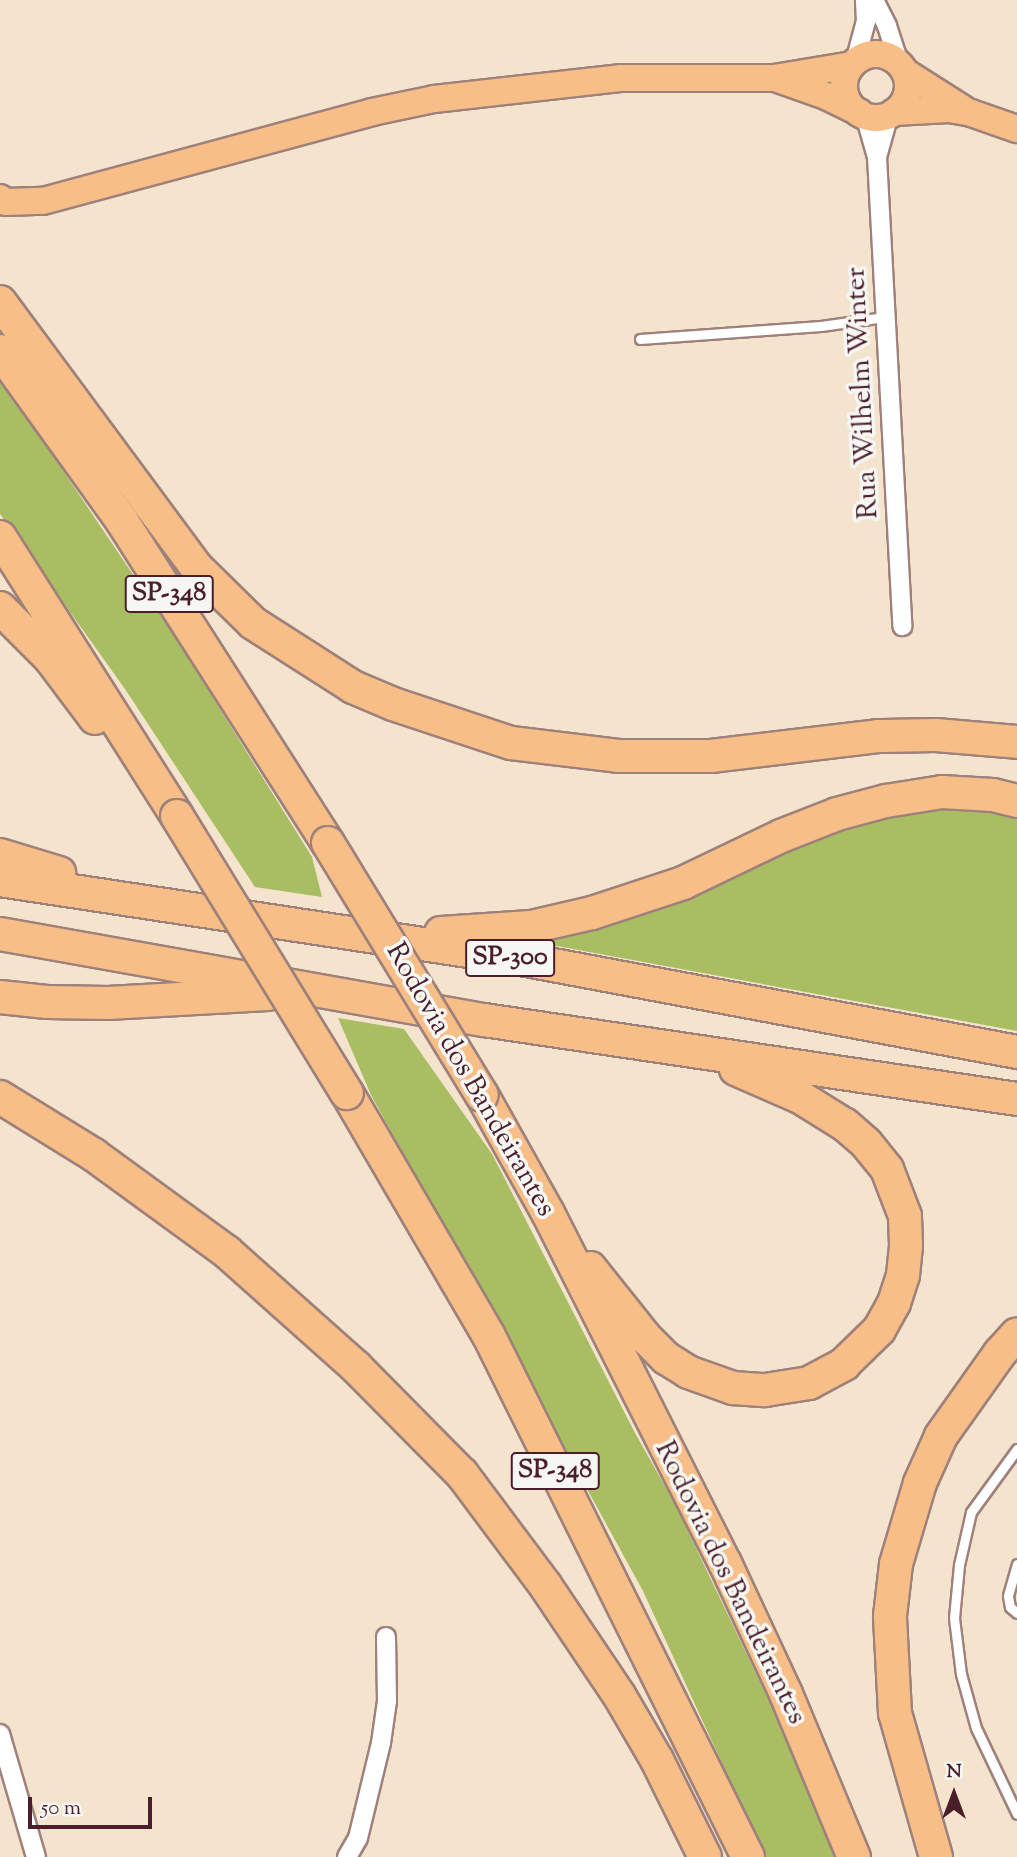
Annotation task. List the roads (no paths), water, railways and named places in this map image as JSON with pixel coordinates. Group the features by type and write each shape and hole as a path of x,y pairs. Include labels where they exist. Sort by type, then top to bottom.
{"highway":[{"path":"0,302 197,568 253,623 353,687 393,704 511,743 618,756 711,756 878,736 936,735 1017,742"},
{"name":"Rodovia dos Bandeirantes","path":"0,351 122,522 328,843 482,1096 548,1213 725,1563 786,1694 854,1857"},
{"name":"SP-348","path":"0,537 160,787 347,1093 489,1336 748,1857"},
{"path":"0,608 50,658 100,726 160,787"},
{"path":"319,930 465,934 531,927 643,898 683,883 781,836 861,807 942,792 993,795 1017,801"},
{"path":"0,855 177,908"},
{"name":"SP-300","path":"0,880 548,964 1017,1052"},
{"name":"SP-300","path":"0,934 703,1054 1017,1099"},
{"path":"0,997 47,1002 108,1003 330,992"},
{"path":"548,1213 645,1337 666,1358 712,1383 748,1391 790,1388 826,1375 860,1349 879,1330 894,1303 903,1275 905,1216 887,1169 866,1143 845,1125 800,1097 703,1054"},
{"path":"0,1097 94,1155 227,1252 356,1367 462,1474 545,1585 619,1695 657,1760 705,1857"},
{"path":"936,1857 895,1713 890,1661 890,1616 896,1564 920,1483 941,1436 1000,1353 1017,1334"},
{"path":"920,1483 1017,1359"}],"main road":[{"path":"3,200 43,201 372,111 434,99 622,78 774,78 854,63 877,54 902,67 971,113"},
{"path":"854,63 844,85 851,105 877,114 926,108 971,113 1017,129"},
{"path":"877,114 907,94 902,67"},
{"path":"774,78 877,114"}],"street":[{"path":"854,63 866,21 865,0"},
{"path":"874,0 902,67"},
{"name":"Rua Wilhelm Winter","path":"877,114 884,317 902,626"},
{"path":"347,1857 358,1838 381,1743 387,1702 386,1637"},
{"path":"0,1734 36,1857"}],"lane":[{"path":"640,340 821,327 884,317"},
{"path":"1017,1449 971,1512 959,1565 954,1618 961,1674 976,1728 1017,1814"},
{"path":"1017,1564 1008,1596 1010,1607 1017,1613"}]}
